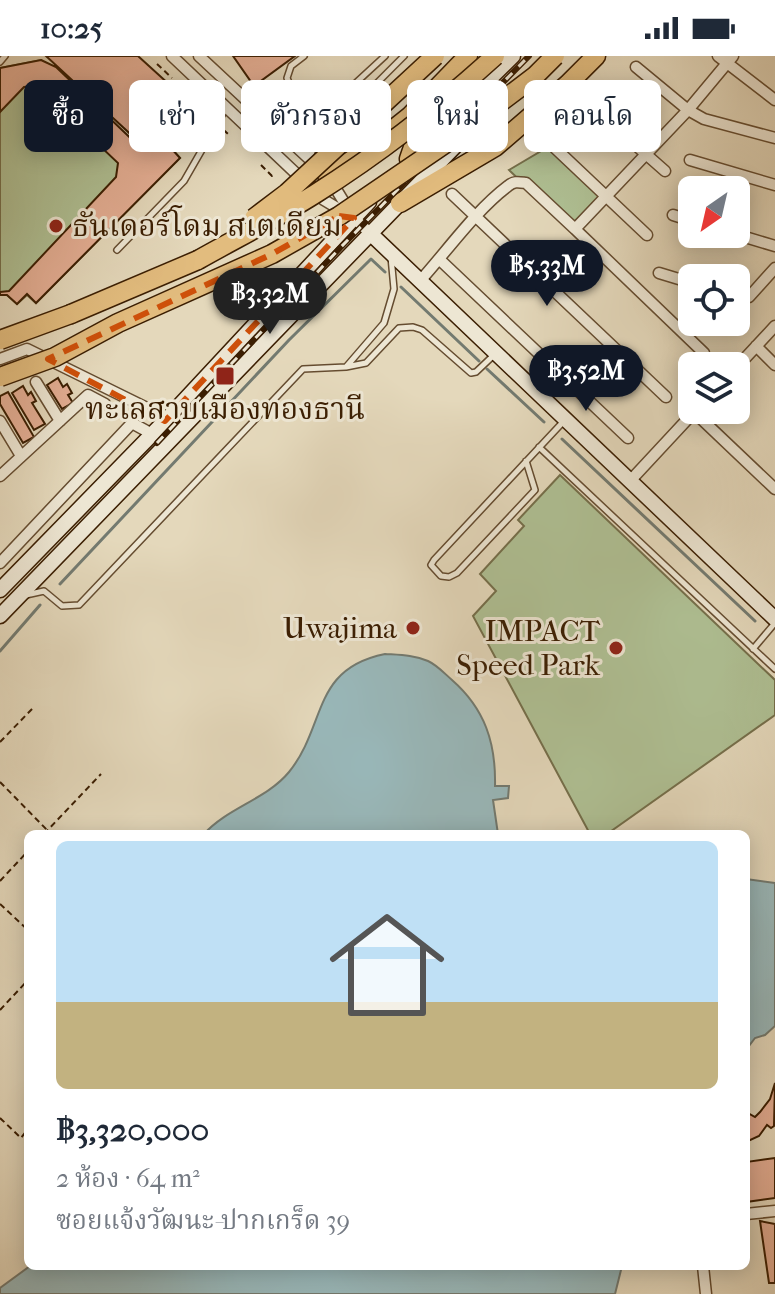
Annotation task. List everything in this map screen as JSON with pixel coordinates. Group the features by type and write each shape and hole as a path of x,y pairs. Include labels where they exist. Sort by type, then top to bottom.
{"highway":[{"path":"198,260 287,193 435,56"},
{"path":"327,175 368,151 468,56"},
{"path":"0,339 108,300 198,260 313,195 445,101 495,56"},
{"path":"0,377 55,357 118,323 286,246 351,208 449,141 557,56"},
{"path":"400,203 495,147 596,56"},
{"path":"409,159 419,130 453,73"}],"main road":[{"path":"0,590 165,421 409,159 513,56"},
{"path":"0,616 543,56"},
{"path":"371,234 775,621"}],"street":[{"path":"172,56 324,200 354,218 371,234"},
{"path":"199,56 241,96"},
{"path":"718,56 730,60 775,100"},
{"path":"575,229 647,155 730,60"},
{"path":"636,67 688,110 704,119 775,138"},
{"path":"302,152 327,175 354,218"},
{"path":"559,152 647,235"},
{"path":"644,152 665,171"},
{"path":"690,160 775,185"},
{"path":"420,281 475,218 508,186 517,181 526,183 703,352"},
{"path":"452,194 666,397"},
{"path":"673,215 678,217"},
{"path":"750,238 775,246"},
{"path":"439,259 628,438"},
{"path":"750,296 775,268"},
{"path":"659,273 678,279"},
{"path":"750,353 775,326"},
{"path":"756,346 775,365"},
{"path":"0,359 27,349 151,410 165,421"},
{"path":"36,382 60,421"},
{"path":"0,476 88,395 105,404"},
{"path":"0,421 21,456"},
{"path":"0,563 132,423 152,434"},
{"path":"630,481 683,424"},
{"path":"708,424 775,489"},
{"path":"750,1214 775,1211"},
{"path":"703,1270 706,1294"}],"lane":[{"path":"0,62 5,56"},
{"path":"288,80 291,66 304,56"},
{"path":"359,80 385,56"},
{"path":"380,80 404,56"},
{"path":"117,250 184,181 227,108"},
{"path":"310,159 312,152"},
{"path":"346,367 384,323 394,289 390,252"},
{"path":"18,597 44,591 62,606 79,605 303,369 366,363 399,328 422,330 471,373 496,353"},
{"path":"0,339 27,349"},
{"path":"526,461 535,490 457,573 449,577 441,576 431,565 434,560 565,419"},
{"path":"539,447 775,669"},
{"path":"753,649 775,621"}],"path":[{"path":"157,64 172,78"},
{"path":"225,131 228,134"},
{"path":"261,165 272,176 275,174"},
{"path":"0,742 33,708"},
{"path":"49,830 101,774"},
{"path":"0,782 47,830"},
{"path":"0,881 24,855"},
{"path":"0,904 24,926"},
{"path":"0,1010 24,984"},
{"path":"0,1118 21,1138 24,1134"}],"highlighted area":[{"path":"339,216 354,218 165,421 48,359 272,254"}],"green space":[{"name":"ธันเดอร์โดม สเตเดียม","path":"41,60 63,80 24,80 24,152 113,152 113,124 129,138 129,152 175,152 180,158 36,303 27,295 17,304 7,295 0,295 0,68"},
{"path":"540,152 553,152 600,196 569,227 509,170"},
{"name":"IMPACT Speed Park","path":"560,475 775,680 775,715 613,830 588,830 473,616 496,591 480,574 524,526 518,520"}],"water":[{"path":"385,654 423,659 438,667 473,703 491,741 495,786 509,786 508,798 493,800 497,830 208,830 259,797 289,772 310,736 332,686 344,672 361,661"},
{"path":"750,880 775,883 775,1026 765,1035 755,1038 750,1045"},
{"path":"25,1270 621,1270 615,1294 0,1294 0,1288"}],"building":[{"path":"46,56 138,56 164,80 129,80 129,133 113,118 113,80 72,80"},
{"path":"233,56 295,56 262,80 250,80"},
{"path":"41,60 56,67 70,80 24,80 24,87 0,112 0,68"},
{"path":"113,121 129,137 129,152 175,152 180,158 36,303 27,294 17,304 7,295 0,295 0,292 9,291 116,177 118,163 106,152 113,152"},
{"path":"58,378 63,387 67,384 72,393 68,395 73,403 62,409 47,385"},
{"path":"23,386 28,395 31,392 36,401 32,403 45,424 34,430 12,393"},
{"path":"8,392 34,437 23,443 0,404 0,396"},
{"path":"775,1083 774,1126 771,1128 767,1125 759,1136 750,1140 750,1114 755,1117 770,1099"},
{"path":"775,1158 775,1198 750,1201 750,1161"},
{"path":"760,1221 775,1224 775,1283 769,1283"}],"waterway":[{"path":"60,584 289,340 371,259 385,272"},
{"path":"401,287 479,361"},
{"path":"487,369 544,422"},
{"path":"562,439 755,621"},
{"path":"0,651 40,605"}],"railway":[{"path":"157,443 340,248 529,56"}],"place":[{"name":"ธันเดอร์โดม สเตเดียม","path":"56,226"},
{"name":"ทะเลสาบเมืองทองธานี","path":"225,376"},
{"name":"Uwajima","path":"413,628"},
{"name":"IMPACT Speed Park","path":"616,648"}]}
